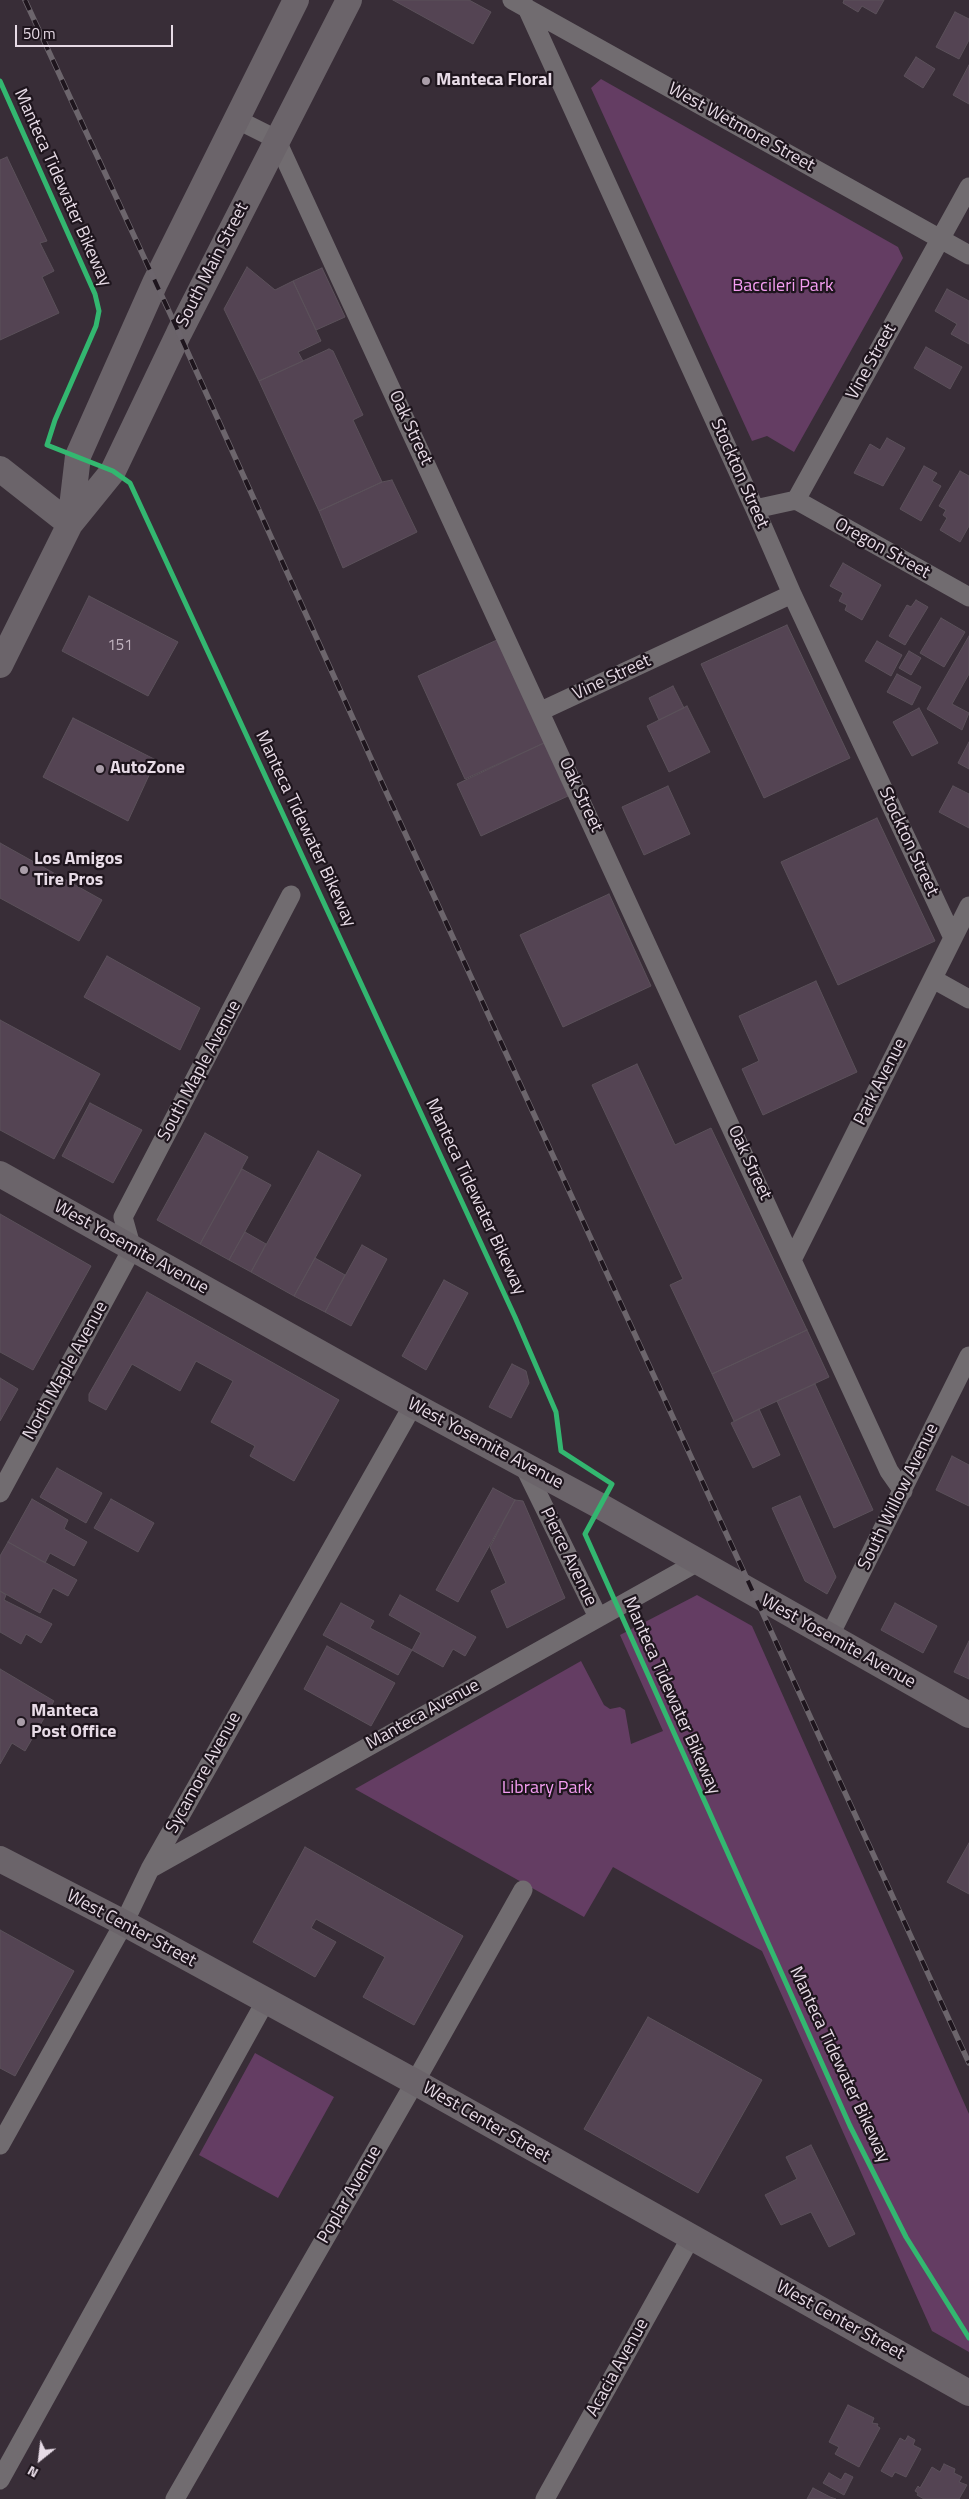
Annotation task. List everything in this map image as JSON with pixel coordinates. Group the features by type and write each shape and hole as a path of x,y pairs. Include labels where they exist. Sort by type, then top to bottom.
{"main road":[{"name":"South Main Street","path":"70,524 78,456 155,283 296,0"},
{"name":"South Main Street","path":"0,665 70,524 113,471 179,332 348,0"},
{"path":"0,469 70,524"},
{"name":"West Yosemite Avenue","path":"0,1174 413,1405 523,1464 969,1715"},
{"name":"West Center Street","path":"0,1859 124,1923 265,2002 415,2082 548,2159 691,2236 969,2393"}],"street":[{"name":"West Wetmore Street","path":"520,4 969,255"},
{"name":"Stockton Street","path":"520,4 953,938"},
{"path":"236,119 276,139"},
{"name":"Oak Street","path":"276,139 541,711 889,1471 903,1491"},
{"name":"Vine Street","path":"796,500 969,187"},
{"path":"755,509 796,500"},
{"name":"Oregon Street","path":"796,500 969,597"},
{"name":"Vine Street","path":"541,711 792,594"},
{"name":"South Maple Avenue","path":"132,1249 123,1217 292,895"},
{"name":"Park Avenue","path":"792,1258 969,906"},
{"path":"933,979 969,1000"},
{"name":"North Maple Avenue","path":"0,1493 132,1249"},
{"name":"South Willow Avenue","path":"829,1637 969,1356"},
{"name":"Sycamore Avenue","path":"0,2145 124,1923 150,1870 413,1405"},
{"name":"Pierce Avenue","path":"523,1464 598,1617"},
{"name":"Manteca Avenue","path":"150,1870 696,1563"},
{"name":"Poplar Avenue","path":"175,2499 415,2082 522,1890"},
{"path":"0,2480 265,2002"},
{"name":"Acacia Avenue","path":"545,2499 691,2236"}],"green space":[{"name":"Baccileri Park","path":"601,79 898,247 903,258 794,452 767,436 752,441 591,88"},
{"name":"Library Park","path":"697,1595 752,1626 969,2114 969,2352 932,2331 762,1951 613,1867 584,1917 355,1789 581,1661 604,1705 610,1709 620,1707 625,1710 631,1744 663,1731 620,1635"},
{"path":"255,2053 334,2097 278,2198 199,2155"}],"building":[{"path":"393,0 469,0 491,12 473,44"},
{"path":"844,0 884,0 876,14 862,6 858,12 843,3"},
{"path":"955,12 969,19 969,40 959,59 936,47"},
{"path":"916,57 935,69 923,88 904,76"},
{"path":"969,65 969,104 953,95"},
{"path":"7,157 47,241 40,243 54,271 42,277 59,313 0,340 0,160"},
{"path":"247,267 275,290 293,281 321,341 298,352 303,361 259,381 224,309"},
{"path":"322,268 345,317 316,330 293,281"},
{"path":"947,289 969,301 969,344 951,334 957,324 935,311"},
{"path":"926,347 962,367 950,389 914,368"},
{"path":"329,349 333,351 363,415 353,420 382,482 319,511 259,381"},
{"path":"887,438 905,448 883,486 854,473 870,444 880,450"},
{"path":"924,466 937,473 932,481 941,486 921,521 900,509"},
{"path":"960,471 969,476 969,526 960,542 940,530 947,518 943,515 946,510 939,506"},
{"path":"392,480 417,532 343,568 319,511 382,482"},
{"path":"843,563 881,585 862,620 845,610 847,605 839,601 843,593 830,586"},
{"path":"89,596 178,642 148,696 62,651"},
{"path":"916,600 928,607 905,645 889,636 907,605 911,607"},
{"path":"941,618 965,632 944,667 920,653"},
{"path":"787,625 850,758 764,798 701,664"},
{"path":"969,636 969,674 952,704 969,713 962,730 927,709"},
{"path":"497,640 544,743 465,779 418,676"},
{"path":"877,641 902,655 891,676 865,661"},
{"path":"909,651 921,658 911,675 899,668"},
{"path":"897,674 921,687 912,705 887,692"},
{"path":"673,686 684,708 659,720 649,698"},
{"path":"687,706 710,752 669,772 647,726"},
{"path":"919,708 938,743 912,756 893,722"},
{"name":"AutoZone","path":"73,718 156,760 128,821 43,777"},
{"path":"969,742 969,769 958,763"},
{"path":"544,743 568,796 481,836 457,784"},
{"path":"668,786 690,834 644,855 622,807"},
{"path":"953,786 969,794 969,828 939,812"},
{"path":"877,818 935,941 838,985 781,862"},
{"name":"Los Amigos Tire Pros","path":"0,843 102,900 79,941 0,898"},
{"path":"609,894 651,986 563,1027 520,935"},
{"path":"107,956 200,1008 180,1050 84,997"},
{"path":"816,981 857,1072 763,1115 742,1069 759,1061 739,1016"},
{"path":"0,1020 100,1074 54,1159 0,1130"},
{"path":"637,1064 675,1145 711,1128 807,1330 712,1374 670,1285 683,1279 592,1085"},
{"path":"90,1103 142,1130 113,1183 62,1156"},
{"path":"205,1133 248,1157 200,1244 157,1220"},
{"path":"318,1151 361,1175 294,1296 251,1272"},
{"path":"242,1169 271,1185 229,1260 200,1244"},
{"path":"0,1214 91,1266 33,1370 0,1352"},
{"path":"245,1232 266,1244 251,1272 229,1260"},
{"path":"362,1245 387,1259 351,1326 325,1312"},
{"path":"315,1258 345,1275 325,1312 294,1296"},
{"path":"444,1280 468,1293 426,1370 402,1356"},
{"path":"147,1292 339,1400 294,1481 250,1456 255,1446 211,1422 233,1381 196,1361 180,1391 132,1364 106,1410 89,1401 89,1394"},
{"path":"807,1330 829,1377 734,1421 712,1374"},
{"path":"512,1364 526,1371 529,1383 511,1418 489,1407"},
{"path":"0,1378 18,1389 0,1421"},
{"path":"815,1384 873,1510 834,1528 777,1401"},
{"path":"759,1409 780,1455 753,1468 731,1423"},
{"path":"952,1456 969,1465 969,1506 936,1490"},
{"path":"57,1468 102,1493 86,1523 40,1497"},
{"path":"493,1488 515,1500 458,1602 436,1590"},
{"path":"800,1496 836,1577 827,1594 805,1581 772,1508"},
{"path":"32,1499 68,1520 64,1529 87,1542 74,1566 50,1553 45,1563 8,1542"},
{"path":"111,1499 154,1523 138,1552 94,1528"},
{"path":"515,1500 523,1501 565,1598 507,1628 491,1591 506,1583 490,1547"},
{"path":"8,1542 77,1580 68,1596 53,1588 40,1613 0,1591 0,1556"},
{"path":"0,1591 6,1595 4,1600 52,1624 41,1643 26,1634 21,1644 0,1632"},
{"path":"400,1595 476,1637 465,1656 453,1649 443,1667 412,1650 421,1633 389,1615"},
{"path":"341,1603 374,1621 370,1628 412,1650 398,1675 323,1635"},
{"path":"895,1603 937,1626 923,1653 881,1630"},
{"path":"969,1641 969,1679 954,1672"},
{"path":"327,1646 395,1683 371,1726 304,1689"},
{"name":"Manteca Post Office","path":"0,1669 54,1701 25,1751 12,1743 0,1764"},
{"path":"969,1843 969,1894 947,1882"},
{"path":"305,1847 463,1936 414,2025 363,1997 385,1957 316,1919 311,1928 336,1942 315,1977 253,1942"},
{"path":"0,1930 74,1971 15,2076 0,2068"},
{"path":"648,2017 762,2080 698,2193 584,2129"},
{"path":"811,2145 855,2234 829,2247 811,2212 781,2225 765,2195 797,2179 786,2157"},
{"path":"848,2405 874,2418 872,2423 878,2424 877,2426 880,2428 859,2467 835,2454 839,2447 829,2442"},
{"path":"908,2436 915,2440 913,2445 921,2449 906,2477 895,2472 892,2477 881,2471 900,2438 905,2441"},
{"path":"944,2464 955,2469 954,2473 962,2477 959,2482 967,2485 959,2499 924,2499 917,2495 918,2493 915,2491 918,2486 920,2488 932,2467 940,2472"},
{"path":"829,2473 841,2480 845,2473 853,2477 844,2495 823,2483"},
{"path":"813,2488 830,2497 836,2499 807,2499"}],"railway":[{"path":"25,0 969,2063"}],"cycle path":[{"name":"Manteca Tidewater Bikeway","path":"0,81 95,294 99,311 96,326 55,420 47,445 113,471 130,483 515,1317 556,1412 561,1451 612,1484 585,1534 850,2126 906,2237 969,2338"}],"place":[{"name":"Manteca Floral","path":"426,81"},
{"name":"AutoZone","path":"100,769"},
{"name":"Los Amigos Tire Pros","path":"24,870"},
{"name":"Manteca Post Office","path":"21,1722"}]}
